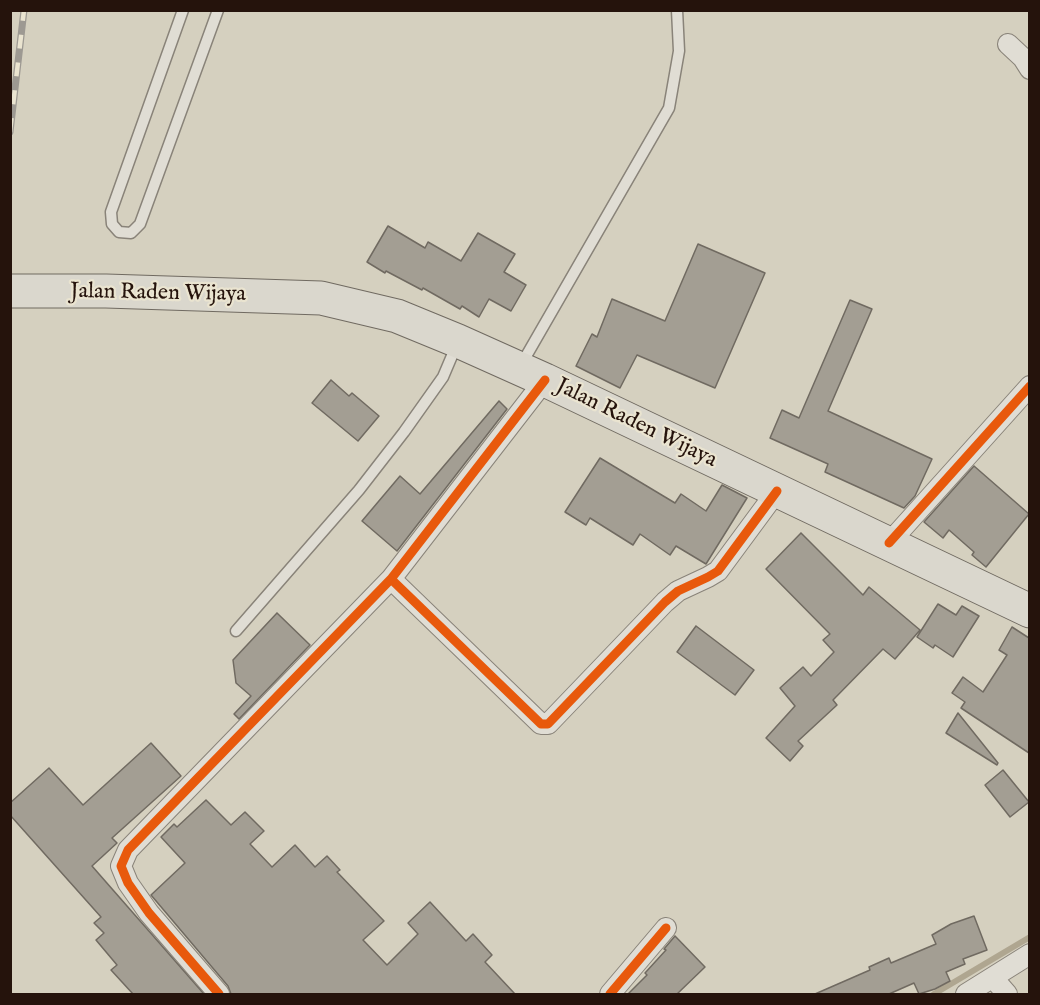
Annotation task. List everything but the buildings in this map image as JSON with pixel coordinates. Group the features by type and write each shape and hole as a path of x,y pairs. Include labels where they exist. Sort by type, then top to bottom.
{"highway":[{"name":"Jalan Raden Wijaya","path":"10,291 106,291 321,298 397,316 458,340 532,374 1029,611"}],"street":[{"path":"1008,44 1023,58 1029,69"},
{"path":"219,994 149,913 128,883 121,866 128,849 392,579 532,374"},
{"path":"889,543 1029,386"},
{"path":"392,579 541,724 548,724 665,602 678,591 718,571 777,491"},
{"path":"610,994 666,927"},
{"path":"966,994 1029,954"},
{"path":"993,978 1007,994"}],"lane":[{"path":"183,10 111,212 112,224 119,232 131,233 140,224 218,10"},
{"path":"532,374 669,108 679,51 677,10"},
{"path":"236,631 359,490 404,432 442,377 458,340"}],"waterway":[{"path":"934,994 1030,937"}],"railway":[{"path":"10,132 24,10"}],"cycle path":[{"path":"219,994 149,913 128,883 121,866 128,850 391,579 545,380"},
{"path":"889,543 1030,386"},
{"path":"391,579 541,724 548,724 665,602 678,591 718,571 777,491"},
{"path":"610,994 666,928"}]}
